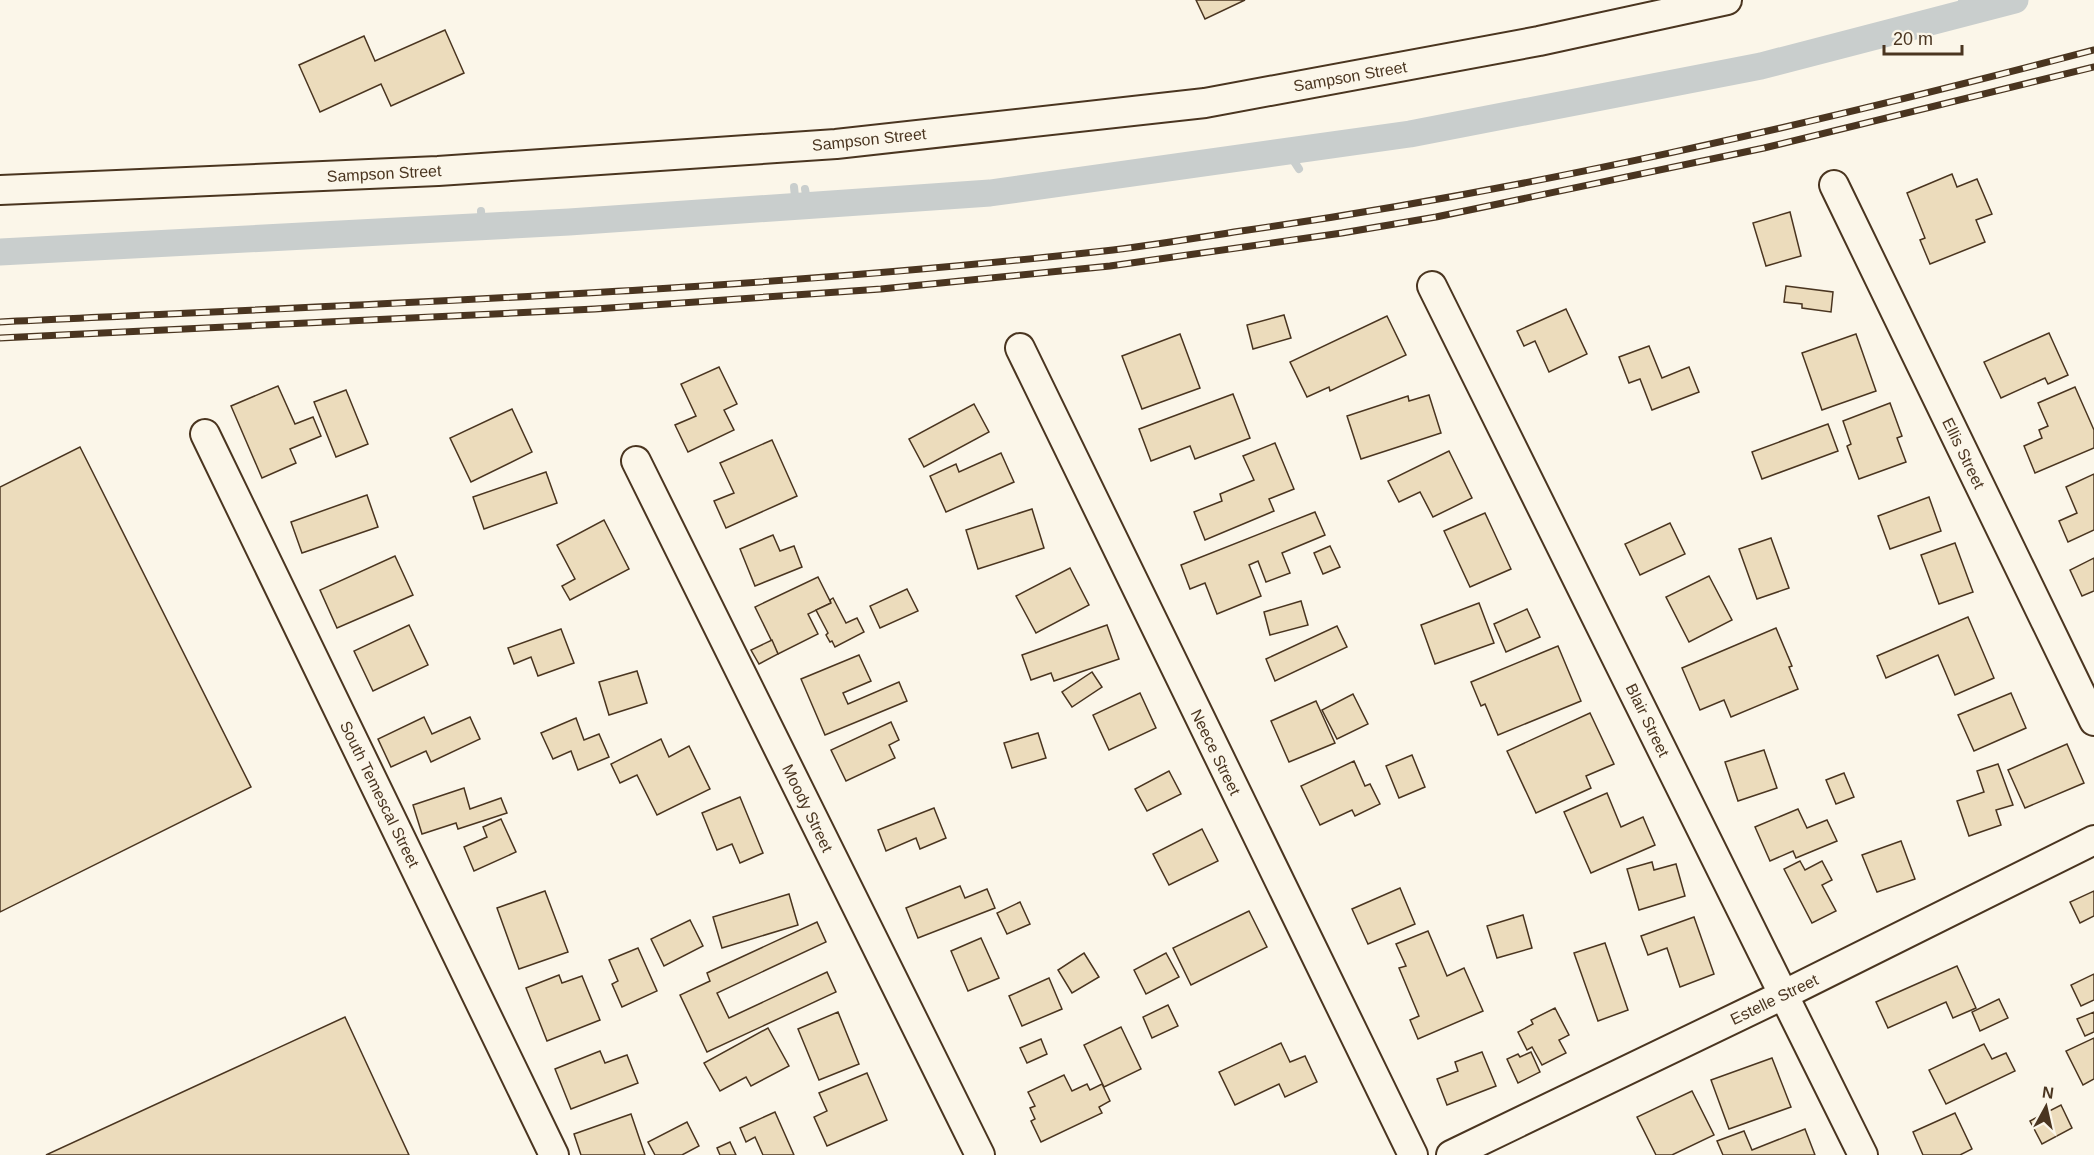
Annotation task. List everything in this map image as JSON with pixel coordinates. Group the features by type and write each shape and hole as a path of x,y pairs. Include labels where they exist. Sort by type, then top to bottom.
{"street":[{"name":"Sampson Street","path":"0,190 438,171 836,144 1204,103 1539,41 1727,0"},
{"name":"Ellis Street","path":"1834,185 2094,721"},
{"name":"Blair Street","path":"1432,286 1863,1155"},
{"name":"Neece Street","path":"1020,348 1413,1155"},
{"name":"South Temescal Street","path":"205,434 554,1155"},
{"name":"Moody Street","path":"636,461 980,1155"},
{"name":"Estelle Street","path":"1451,1155 1784,995 2094,840"}],"building":[{"path":"1196,0 1245,0 1205,19"},
{"path":"445,30 464,73 391,106 381,84 320,112 299,65 364,36 375,61"},
{"path":"1952,174 1957,187 1977,179 1992,214 1976,220 1985,242 1930,264 1920,240 1925,238 1907,193"},
{"path":"1790,212 1801,256 1766,266 1753,223"},
{"path":"1786,286 1833,292 1831,312 1802,308 1802,304 1784,302"},
{"path":"1566,309 1587,354 1549,372 1535,341 1524,346 1517,331"},
{"path":"1284,315 1291,338 1253,349 1247,325"},
{"path":"1387,316 1406,355 1330,391 1329,387 1307,397 1290,362"},
{"path":"2049,333 2068,375 2048,384 2045,378 2001,398 1984,362"},
{"path":"1180,334 1200,388 1142,409 1122,356"},
{"path":"1856,334 1876,391 1822,410 1802,353"},
{"path":"1649,346 1662,378 1689,367 1699,392 1652,410 1640,379 1629,383 1619,357"},
{"path":"719,367 737,404 724,410 734,430 688,452 675,425 696,416 681,384"},
{"path":"278,386 295,424 313,417 321,436 290,449 296,463 262,478 231,406"},
{"path":"2075,387 2094,430 2094,448 2035,473 2024,446 2042,438 2039,430 2048,426 2038,403"},
{"path":"346,390 368,444 336,457 314,402"},
{"path":"1233,394 1250,438 1195,459 1190,446 1151,461 1139,429"},
{"path":"1429,395 1441,433 1361,459 1347,416 1408,396 1409,401"},
{"path":"1890,403 1902,436 1897,438 1906,462 1859,479 1847,446 1851,444 1843,421"},
{"path":"974,404 989,432 924,467 909,439"},
{"path":"512,409 532,452 471,482 450,438"},
{"path":"1828,424 1838,451 1762,479 1752,452"},
{"path":"772,440 797,496 726,528 714,501 734,493 720,463"},
{"path":"1275,443 1294,489 1269,499 1274,511 1205,540 1194,512 1222,501 1220,494 1254,480 1243,456"},
{"path":"80,447 251,787 0,912 0,487"},
{"path":"1449,451 1472,498 1433,517 1420,492 1399,502 1388,481"},
{"path":"1001,453 1014,482 946,512 930,476 956,464 959,472"},
{"path":"546,472 557,503 484,529 473,497"},
{"path":"2094,474 2094,530 2068,542 2059,521 2077,513 2066,487"},
{"path":"367,495 378,527 302,553 291,522"},
{"path":"1929,497 1941,531 1890,549 1878,516"},
{"path":"1032,509 1044,548 978,569 966,530"},
{"path":"1315,512 1325,535 1282,553 1290,573 1266,582 1258,561 1249,565 1261,596 1217,614 1205,583 1190,589 1181,565"},
{"path":"1485,513 1511,569 1470,587 1444,531"},
{"path":"604,520 629,569 570,600 562,586 575,579 557,545"},
{"path":"1670,523 1685,554 1640,575 1625,544"},
{"path":"773,535 780,551 794,546 802,567 755,586 740,549"},
{"path":"1771,538 1789,588 1757,599 1739,549"},
{"path":"1955,543 1973,592 1939,604 1921,555"},
{"path":"1330,546 1340,567 1323,574 1314,553"},
{"path":"395,556 413,595 337,628 320,590"},
{"path":"2094,558 2094,591 2082,596 2070,570"},
{"path":"1070,568 1089,605 1036,633 1016,596"},
{"path":"1709,576 1732,620 1689,642 1666,597"},
{"path":"818,577 831,603 808,614 818,634 778,654 755,607"},
{"path":"907,589 918,611 880,628 870,606"},
{"path":"833,598 846,623 857,618 864,632 835,647 826,635 828,633 816,610 831,603 830,600"},
{"path":"1301,601 1308,625 1270,635 1264,612"},
{"path":"1479,603 1494,643 1435,664 1421,625"},
{"path":"1527,609 1540,637 1506,652 1494,624"},
{"path":"1968,617 1994,678 1955,695 1938,655 1886,678 1877,656"},
{"path":"409,625 428,665 373,691 354,651"},
{"path":"1107,625 1119,659 1054,681 1051,673 1031,680 1022,655"},
{"path":"1337,626 1347,647 1275,681 1266,659"},
{"path":"1776,628 1792,666 1789,667 1798,689 1731,717 1724,700 1700,710 1682,668"},
{"path":"561,629 574,663 538,676 531,657 514,664 508,648"},
{"path":"772,640 778,654 759,664 751,650"},
{"path":"1558,646 1581,701 1498,735 1485,704 1481,706 1471,682"},
{"path":"859,655 871,681 843,693 848,704 899,682 907,701 825,735 801,679"},
{"path":"637,671 647,703 609,715 599,682"},
{"path":"1092,672 1102,687 1072,707 1062,692"},
{"path":"1140,693 1156,728 1109,750 1093,715"},
{"path":"2011,693 2026,728 1974,751 1958,715"},
{"path":"1353,694 1368,724 1337,739 1322,710"},
{"path":"1316,701 1335,743 1289,762 1271,721"},
{"path":"1590,713 1614,764 1586,776 1591,788 1536,813 1507,751"},
{"path":"424,717 432,734 470,717 480,739 431,762 426,751 391,767 378,739"},
{"path":"576,718 584,740 599,734 609,757 578,770 571,751 553,759 541,733"},
{"path":"891,722 899,740 889,745 895,758 846,781 831,750"},
{"path":"1038,733 1046,758 1012,768 1004,743"},
{"path":"661,739 669,757 689,746 710,789 657,815 637,775 620,783 611,764"},
{"path":"2067,744 2084,783 2025,808 2008,770"},
{"path":"1764,750 1777,788 1738,801 1725,762"},
{"path":"1412,755 1425,787 1399,798 1386,766"},
{"path":"1354,761 1365,786 1370,784 1380,804 1355,816 1352,810 1320,825 1301,786"},
{"path":"1998,764 2013,805 1996,810 2001,825 1969,836 1957,801 1984,792 1977,771"},
{"path":"1169,771 1181,794 1147,811 1135,789"},
{"path":"1844,773 1854,797 1836,804 1826,780"},
{"path":"464,788 470,809 501,798 507,813 458,829 456,823 422,834 413,805"},
{"path":"1607,793 1621,827 1643,817 1655,845 1591,873 1564,812"},
{"path":"740,797 763,853 740,863 732,844 717,850 702,813"},
{"path":"934,808 946,838 920,849 916,838 886,851 878,830"},
{"path":"1798,809 1807,828 1827,820 1837,841 1796,858 1793,851 1770,861 1755,827"},
{"path":"501,819 516,852 474,871 464,847 487,837 483,827"},
{"path":"1202,829 1218,861 1169,885 1153,854"},
{"path":"1901,841 1915,879 1877,892 1862,855"},
{"path":"1800,861 1805,870 1822,861 1832,880 1822,885 1836,911 1812,923 1784,869"},
{"path":"1652,862 1654,870 1676,864 1685,896 1639,910 1627,869"},
{"path":"960,886 965,898 987,889 995,908 918,938 906,908"},
{"path":"1400,888 1415,924 1368,944 1352,909"},
{"path":"545,891 568,952 519,969 497,908"},
{"path":"2094,891 2094,916 2080,923 2070,902"},
{"path":"789,894 798,925 722,948 713,917"},
{"path":"1020,902 1030,924 1007,934 997,913"},
{"path":"1249,911 1267,947 1191,985 1173,948"},
{"path":"1523,915 1532,948 1497,958 1487,926"},
{"path":"1694,917 1714,974 1680,987 1667,948 1648,955 1641,936"},
{"path":"690,920 703,946 664,966 651,939"},
{"path":"817,922 826,942 717,993 729,1018 827,972 836,992 707,1052 680,995 710,981 707,973"},
{"path":"1428,931 1447,976 1464,968 1483,1011 1418,1039 1410,1020 1419,1016 1399,968 1406,966 1396,944"},
{"path":"981,938 999,978 968,991 951,951"},
{"path":"1605,943 1628,1010 1598,1021 1574,953"},
{"path":"638,948 657,991 622,1007 612,984 618,981 609,960"},
{"path":"1084,953 1099,977 1072,993 1058,970"},
{"path":"1166,953 1179,977 1146,994 1134,970"},
{"path":"1957,966 1976,1008 1953,1018 1946,1002 1888,1028 1876,1002"},
{"path":"2094,974 2094,1000 2081,1006 2071,985"},
{"path":"559,975 562,983 582,976 600,1020 547,1041 526,988"},
{"path":"1049,978 1062,1009 1022,1026 1009,996"},
{"path":"1999,999 2008,1018 1980,1031 1972,1012"},
{"path":"1168,1005 1178,1026 1152,1038 1143,1017"},
{"path":"1555,1008 1569,1035 1559,1040 1566,1053 1542,1065 1532,1047 1527,1050 1518,1032 1533,1024 1531,1020"},
{"path":"838,1012 859,1064 819,1080 798,1029"},
{"path":"2094,1012 2094,1032 2085,1036 2077,1019"},
{"path":"345,1017 409,1155 46,1155"},
{"path":"1121,1027 1141,1069 1104,1087 1084,1045"},
{"path":"768,1028 789,1066 751,1086 746,1077 720,1091 704,1063"},
{"path":"2094,1038 2094,1079 2083,1085 2066,1051"},
{"path":"1041,1039 1047,1054 1027,1063 1020,1048"},
{"path":"1281,1043 1290,1062 1305,1056 1317,1082 1285,1097 1279,1084 1235,1105 1219,1072"},
{"path":"1984,1044 1992,1059 2006,1053 2015,1071 1946,1104 1929,1070"},
{"path":"600,1051 605,1063 627,1055 638,1083 571,1109 555,1069"},
{"path":"1482,1052 1496,1086 1447,1105 1437,1079 1458,1071 1455,1062"},
{"path":"1531,1052 1540,1072 1518,1083 1507,1059"},
{"path":"1772,1058 1791,1107 1729,1129 1711,1080"},
{"path":"867,1073 887,1120 827,1146 814,1117 827,1111 819,1093"},
{"path":"1064,1075 1072,1091 1087,1084 1090,1090 1102,1084 1110,1101 1099,1107 1102,1113 1041,1142 1031,1121 1035,1119 1030,1108 1035,1106 1028,1092"},
{"path":"1692,1091 1714,1135 1672,1155 1656,1155 1637,1117"},
{"path":"2061,1105 2072,1128 2042,1144 2030,1121"},
{"path":"775,1112 794,1155 763,1155 755,1137 746,1142 740,1128"},
{"path":"1955,1113 1972,1149 1960,1155 1923,1155 1913,1132"},
{"path":"631,1114 645,1155 581,1155 574,1134"},
{"path":"687,1122 699,1146 682,1155 655,1155 648,1142"},
{"path":"1805,1129 1815,1155 1723,1155 1717,1141 1744,1131 1752,1150"},
{"path":"730,1142 736,1155 720,1155 717,1148"}],"waterway":[{"path":"1962,0 1966,13"},
{"path":"0,252 569,222 990,193 1410,134 1761,66 2015,0"},
{"path":"1288,152 1299,169"},
{"path":"794,187 796,206"},
{"path":"805,189 808,206"},
{"path":"481,211 482,227"}],"railway":[{"path":"0,322 690,287 966,265 1121,249 1349,214 1563,175 1777,129 2094,50"},
{"path":"0,338 595,309 881,289 1110,266 1342,233 1436,217 1764,148 2094,67"}]}
